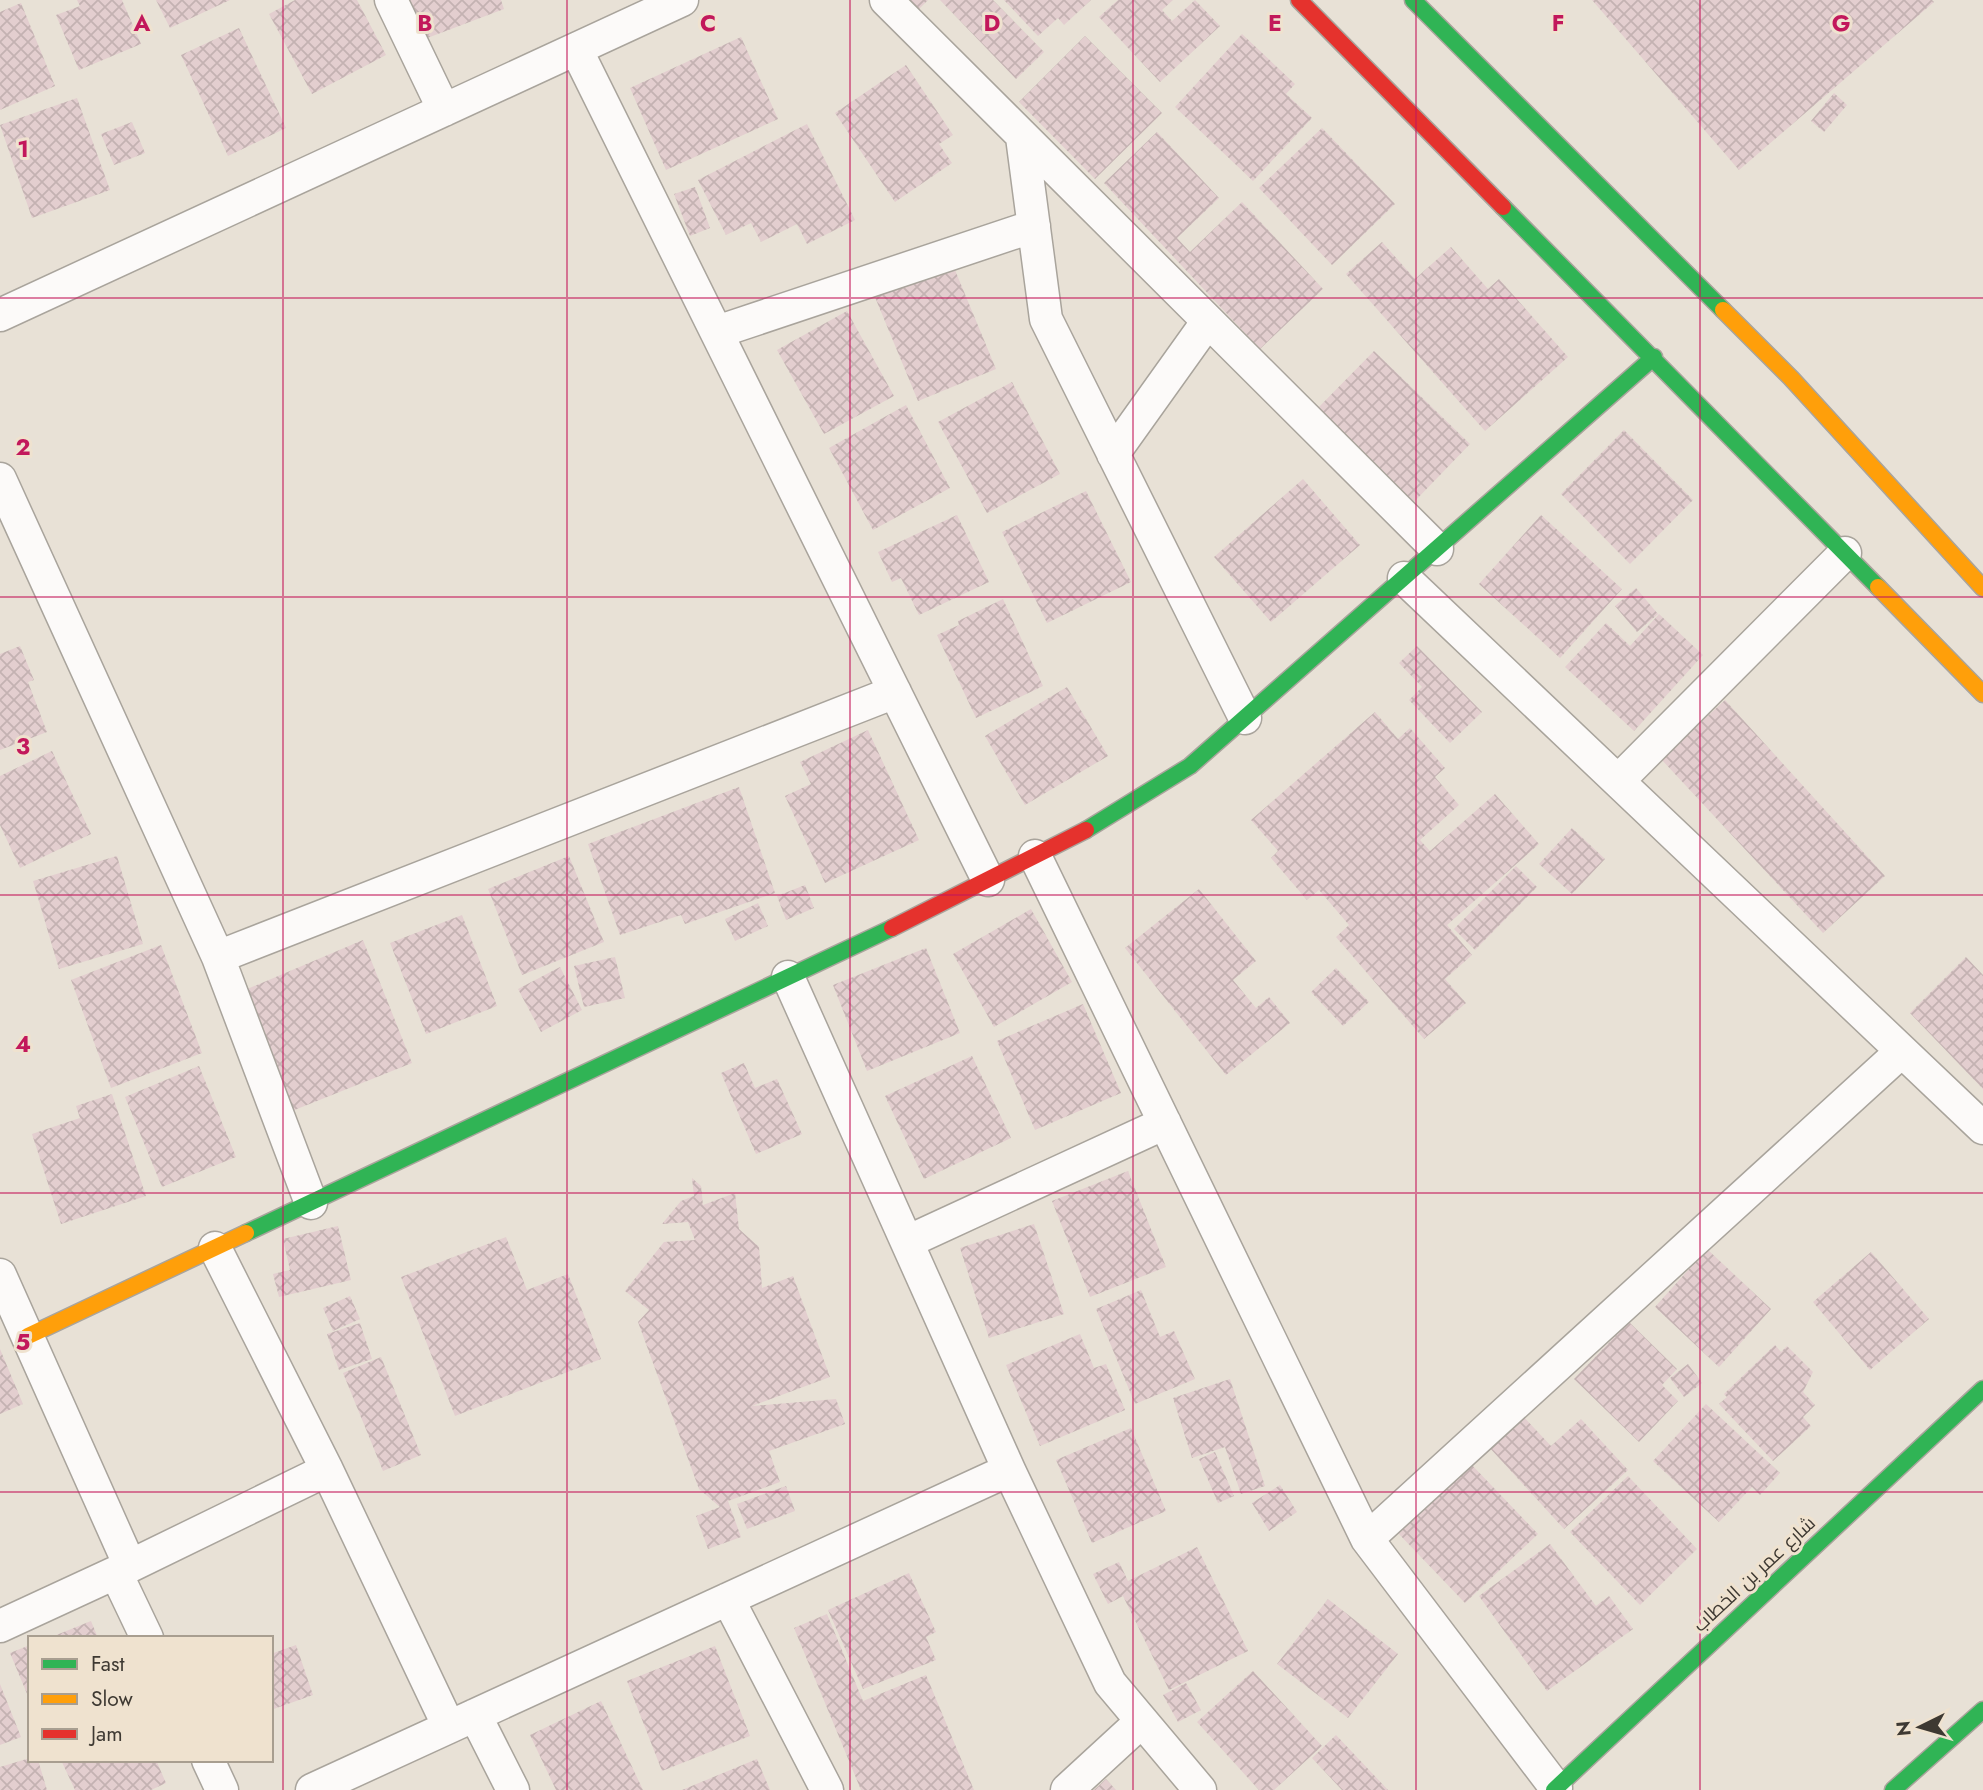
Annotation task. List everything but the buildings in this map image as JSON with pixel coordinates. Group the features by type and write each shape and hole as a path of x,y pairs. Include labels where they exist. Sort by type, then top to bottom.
{"street":[{"path":"391,0 444,110"},
{"path":"0,315 682,0"},
{"path":"886,0 1437,549"},
{"path":"1299,0 1654,357 1983,694"},
{"path":"1413,0 1791,378 1983,588"},
{"path":"576,49 988,880"},
{"path":"1023,136 1046,319 1245,718"},
{"path":"717,332 1034,226"},
{"path":"1113,454 1208,321"},
{"path":"27,1336 788,977 1104,821 1190,766 1654,357"},
{"path":"0,479 218,957 311,1203"},
{"path":"1618,781 1845,553"},
{"path":"1404,578 1983,1128"},
{"path":"218,957 895,692"},
{"path":"1035,856 1367,1539 1555,1789"},
{"path":"788,977 1009,1470 1110,1683 1200,1790"},
{"path":"1367,1539 1902,1051"},
{"path":"907,1242 1165,1123"},
{"path":"215,1248 327,1470 462,1721 513,1790"},
{"path":"0,1275 123,1570 146,1636"},
{"name":"شارع عمر بن الخطاب","path":"1555,1789 1983,1390"},
{"path":"0,1626 123,1570 327,1470"},
{"path":"312,1790 1009,1470"},
{"path":"728,1599 827,1790"},
{"path":"1893,1790 1983,1710"},
{"path":"1067,1790 1142,1721"},
{"path":"209,1762 222,1790"}],"traffic: fast":[{"path":"1413,0 1723,310"},
{"path":"1503,207 1878,587"},
{"path":"1086,830 1190,766 1654,357"},
{"path":"246,1233 892,928"},
{"path":"1554,1790 1983,1389"},
{"path":"1893,1790 1983,1710"}],"traffic: slow":[{"path":"1723,310 1791,378 1983,588"},
{"path":"1878,587 1983,694"},
{"path":"28,1336 246,1233"}],"traffic: jam":[{"path":"1299,0 1503,207"},
{"path":"892,928 1086,830"}]}
